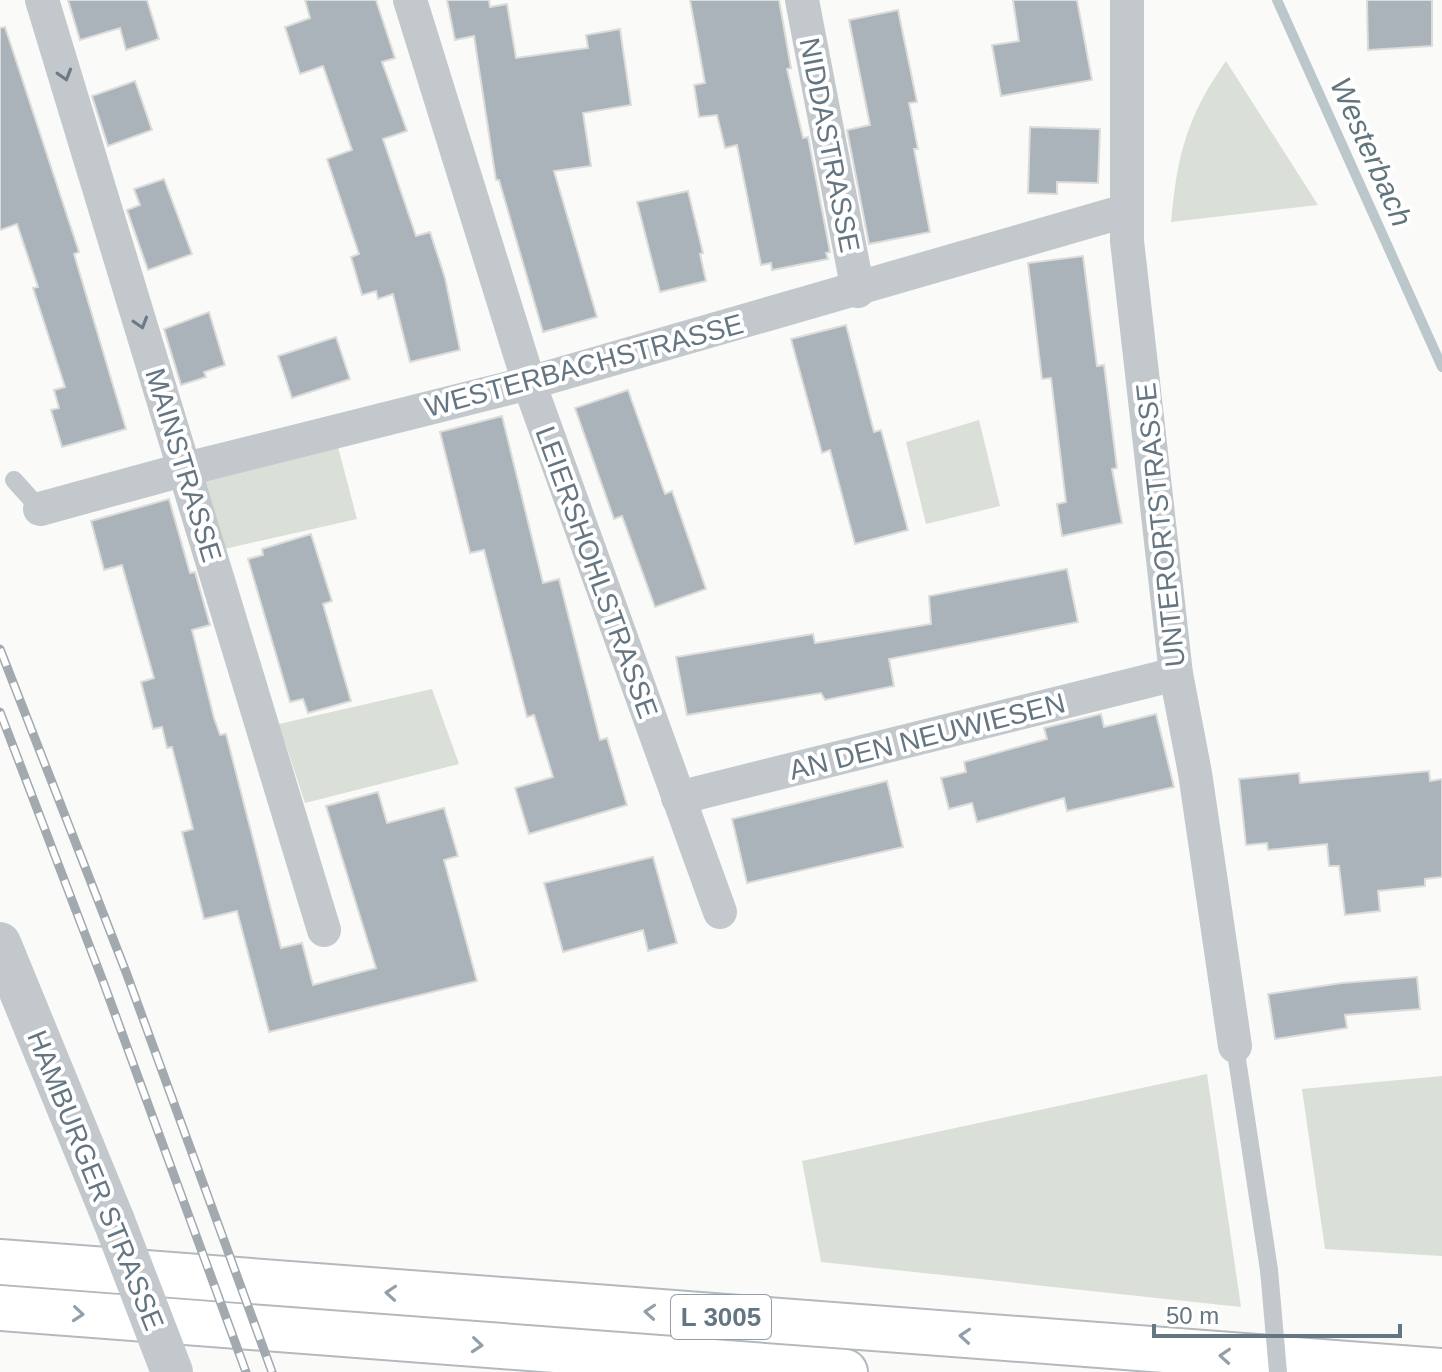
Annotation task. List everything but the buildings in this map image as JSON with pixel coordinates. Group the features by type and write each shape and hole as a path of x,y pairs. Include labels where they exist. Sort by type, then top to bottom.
{"highway":[{"name":"L 3005","path":"0,1262 1442,1371"},
{"name":"L 3005","path":"0,1308 845,1372"}],"street":[{"name":"MAINSTRASSE","path":"42,0 324,930"},
{"name":"LEIERSHOHLSTRASSE","path":"410,0 529,383 720,912"},
{"name":"NIDDASTRASSE","path":"802,0 858,291"},
{"name":"UNTERORTSTRASSE","path":"1127,0 1125,211 1176,674 1195,773 1235,1046"},
{"name":"WESTERBACHSTRASSE","path":"40,509 529,383 858,291 1125,211"},
{"name":"AN DEN NEUWIESEN","path":"678,798 1176,674"},
{"name":"HAMBURGER STRASSE","path":"0,943 172,1372"}],"lane":[{"path":"14,480 40,509"},
{"path":"1235,1046 1269,1270 1278,1372"}],"shaded area":[{"path":"1226,61 1318,205 1171,222 1186,137 1202,100"},
{"path":"979,420 1000,506 926,524 906,442"},
{"path":"334,432 357,519 211,552 186,469"},
{"path":"432,689 459,764 305,803 279,724"},
{"path":"1207,1074 1241,1307 821,1262 802,1161"},
{"path":"1442,1076 1442,1256 1325,1249 1302,1089"}],"waterway":[{"name":"Westerbach","path":"1277,0 1442,367"}],"railway":[{"path":"0,649 126,972 272,1372"},
{"path":"0,712 104,984 246,1372"}]}
